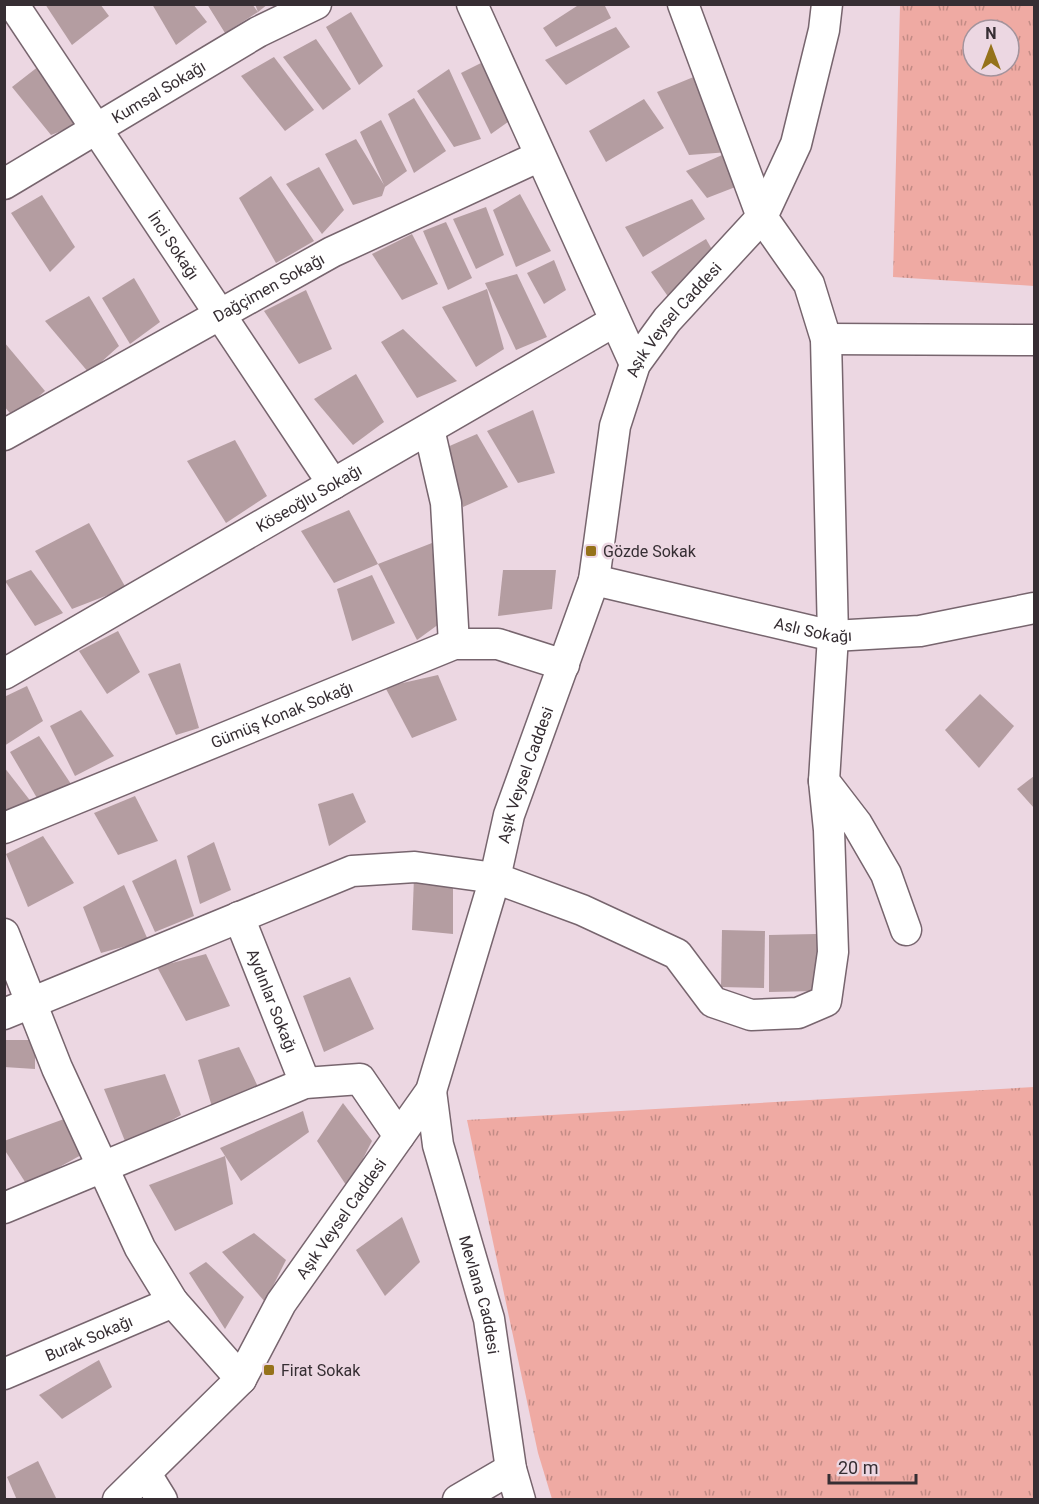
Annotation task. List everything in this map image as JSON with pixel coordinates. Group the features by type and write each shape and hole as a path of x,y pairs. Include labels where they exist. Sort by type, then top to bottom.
{"street":[{"name":"İnci Sokağı","path":"13,4 333,484"},
{"name":"Kumsal Sokağı","path":"4,184 258,32 316,4"},
{"path":"472,4 635,364"},
{"path":"18,1008 352,871 415,867 495,878 582,910 677,954 713,1002 751,1015 798,1013 826,1001 833,952 829,830 824,781 833,636 826,339 809,284 762,217 683,4"},
{"name":"Aşık Veysel Caddesi","path":"118,1500 241,1380 281,1303 431,1091 495,878 509,814 594,580 615,426 635,364 667,320 762,217 796,144 824,30 826,4"},
{"name":"Dağçimen Sokağı","path":"4,435 332,252 540,156"},
{"name":"Köseoğlu Sokağı","path":"4,674 615,321"},
{"path":"826,339 1035,340"},
{"path":"429,429 446,503 454,644"},
{"name":"Aslı Sokağı","path":"594,580 833,636 920,631 1035,608"},
{"name":"Gümüş Konak Sokağı","path":"4,828 454,644 498,644 564,665"},
{"path":"824,781 857,824 886,874 906,930"},
{"name":"Aydınlar Sokağı","path":"239,917 305,1083"},
{"path":"4,934 18,1008 57,1068 140,1248 173,1302 241,1380"},
{"path":"4,1208 305,1083 360,1079 399,1136"},
{"name":"Mevlana Caddesi","path":"431,1091 438,1145 489,1319 511,1469 520,1500"},
{"name":"Burak Sokağı","path":"4,1374 173,1302"},
{"path":"458,1500 511,1469"},
{"path":"146,1474 162,1500"}],"green space":[{"path":"900,5 1034,5 1034,286 893,277"},
{"path":"1034,1087 1034,1499 552,1499 538,1453 467,1120"}],"building":[{"path":"45,4 100,4 109,16 72,45"},
{"path":"152,4 193,4 207,22 176,45"},
{"path":"207,4 252,4 258,12 225,33"},
{"path":"255,4 268,4 258,12"},
{"path":"580,4 604,4 611,18 556,47 543,28"},
{"path":"351,12 383,66 359,85 326,27"},
{"path":"616,27 630,47 566,85 545,60"},
{"path":"316,39 351,89 323,110 283,57"},
{"path":"274,57 314,110 285,131 241,76"},
{"path":"487,60 515,117 491,134 461,73"},
{"path":"39,66 79,124 51,135 12,87"},
{"path":"449,69 481,139 454,147 417,91"},
{"path":"696,76 729,152 689,155 657,92"},
{"path":"414,98 446,151 414,173 388,114"},
{"path":"644,99 664,128 606,162 589,131"},
{"path":"381,120 407,171 385,187 382,196 353,205 325,154 356,139 384,185 360,132"},
{"path":"729,152 738,186 707,198 686,171"},
{"path":"319,167 344,210 322,234 286,184"},
{"path":"271,176 314,241 276,263 239,198"},
{"path":"520,194 551,251 516,267 493,210"},
{"path":"42,195 75,247 50,272 11,213"},
{"path":"692,199 705,219 643,257 625,227"},
{"path":"486,207 504,255 476,269 453,219"},
{"path":"446,222 472,278 448,290 423,231"},
{"path":"412,234 438,284 402,300 372,254"},
{"path":"706,239 714,253 669,298 651,272"},
{"path":"554,260 566,290 544,304 527,273"},
{"path":"517,274 547,337 516,350 485,283"},
{"path":"134,278 160,322 130,344 102,298"},
{"path":"487,289 504,349 476,367 442,307"},
{"path":"306,290 332,349 299,364 264,311"},
{"path":"89,296 119,346 89,373 45,321"},
{"path":"403,329 457,381 417,398 381,342"},
{"path":"4,342 45,391 14,418 4,406"},
{"path":"356,374 384,422 353,445 314,399"},
{"path":"533,410 555,473 518,483 487,431"},
{"path":"477,434 508,487 463,507 445,448"},
{"path":"235,440 267,496 226,523 187,461"},
{"path":"349,510 378,564 334,583 301,531"},
{"path":"89,523 126,588 72,609 35,551"},
{"path":"432,543 439,624 417,640 378,564"},
{"path":"31,570 63,613 35,626 5,581"},
{"path":"503,570 556,570 552,609 498,616"},
{"path":"372,575 395,623 352,641 337,589"},
{"path":"118,631 140,672 107,694 79,651"},
{"path":"180,663 199,728 176,735 148,674"},
{"path":"438,675 457,720 412,738 385,687"},
{"path":"27,686 43,721 4,746 4,697"},
{"path":"980,694 1014,726 979,768 945,730"},
{"path":"81,710 114,756 75,776 50,726"},
{"path":"39,736 71,784 37,798 10,752"},
{"path":"4,767 32,803 4,815"},
{"path":"1034,776 1034,808 1017,789"},
{"path":"353,793 366,822 329,846 318,804"},
{"path":"135,796 158,841 118,855 94,813"},
{"path":"43,836 74,883 28,907 6,854"},
{"path":"214,842 231,890 200,904 187,856"},
{"path":"176,859 194,916 155,932 132,881"},
{"path":"414,877 453,883 453,934 412,930"},
{"path":"124,885 148,940 101,953 83,907"},
{"path":"722,930 765,931 764,988 721,987"},
{"path":"817,934 818,991 769,992 769,935"},
{"path":"206,954 230,1006 186,1021 157,967"},
{"path":"350,977 374,1029 324,1052 303,996"},
{"path":"4,1040 35,1040 35,1069 4,1067"},
{"path":"239,1047 260,1091 213,1110 198,1060"},
{"path":"165,1074 181,1115 127,1146 104,1089"},
{"path":"343,1103 372,1141 348,1188 317,1141"},
{"path":"303,1111 309,1132 241,1181 220,1148"},
{"path":"64,1119 83,1154 27,1185 4,1149 4,1141"},
{"path":"225,1156 233,1204 175,1231 149,1185"},
{"path":"402,1217 420,1262 385,1296 356,1250"},
{"path":"254,1233 286,1260 265,1302 222,1252"},
{"path":"206,1262 244,1297 225,1329 189,1273"},
{"path":"99,1360 112,1387 62,1419 39,1395"},
{"path":"38,1461 57,1500 17,1500 7,1477"}],"place":[{"name":"Gözde Sokak","path":"591,551"},
{"name":"Firat Sokak","path":"269,1370"}]}
